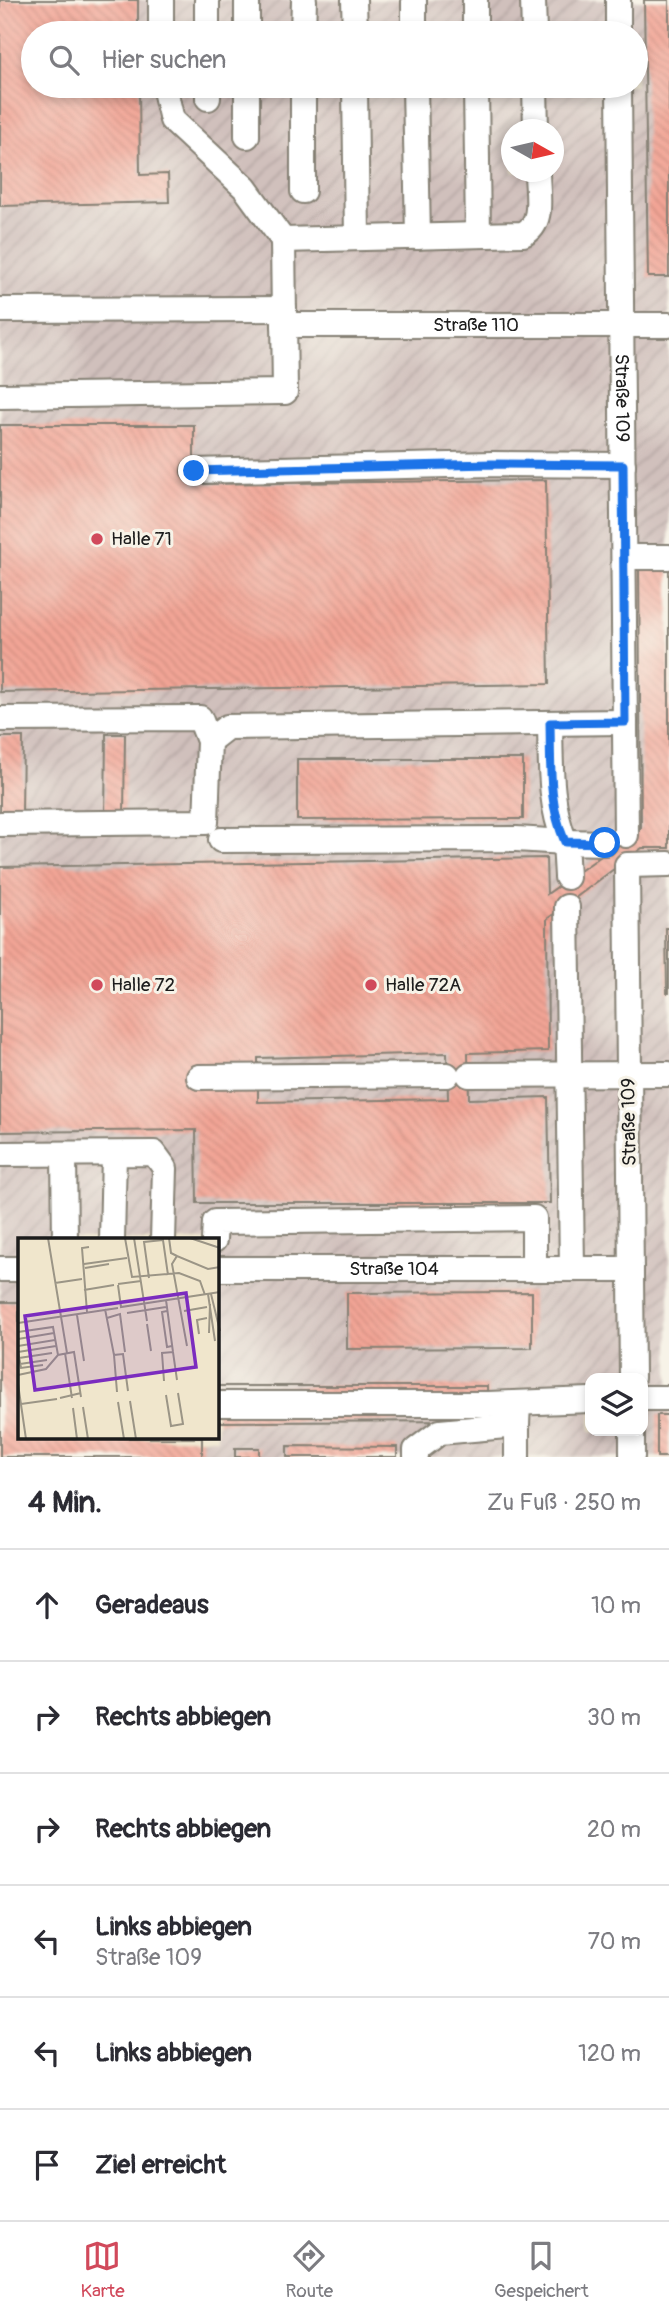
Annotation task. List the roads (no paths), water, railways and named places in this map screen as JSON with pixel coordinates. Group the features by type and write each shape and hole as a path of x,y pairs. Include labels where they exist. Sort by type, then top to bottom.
{"street":[{"path":"161,0 161,21"},
{"path":"207,0 207,21"},
{"path":"247,0 247,21"},
{"path":"303,21 304,0"},
{"path":"354,0 355,21"},
{"path":"414,0 414,21"},
{"path":"475,0 475,21"},
{"path":"533,0 534,21"},
{"path":"618,0 618,21"},
{"path":"0,396 285,392 284,240 245,188 172,120 167,98"},
{"path":"247,98 247,136"},
{"path":"303,98 303,191"},
{"path":"355,98 357,238"},
{"path":"415,98 418,237"},
{"path":"476,98 478,236"},
{"path":"535,98 536,119"},
{"name":"Straße 109","path":"565,842 616,839 625,722 619,98"},
{"path":"284,240 523,234 531,230 538,219 537,182"},
{"name":"Straße 110","path":"0,310 669,325"},
{"path":"194,471 492,464 623,465"},
{"path":"624,557 669,557"},
{"path":"0,719 200,718 209,741 206,822 0,824"},
{"path":"209,741 227,727 625,722"},
{"path":"550,723 552,796 555,820 565,842 567,877"},
{"path":"221,840 516,839 565,842"},
{"name":"Straße 109","path":"632,1373 627,865 669,864"},
{"path":"567,907 572,1268"},
{"path":"199,1077 669,1074"},
{"path":"0,1154 154,1153 165,1168 163,1238"},
{"path":"64,1154 65,1238"},
{"path":"112,1238 114,1154"},
{"path":"214,1238 215,1222 534,1219 534,1269"},
{"path":"0,1269 18,1269"},
{"name":"Straße 104","path":"219,1269 631,1269"},
{"path":"648,1398 669,1398"},
{"path":"416,1457 416,1450 440,1432 585,1401"},
{"path":"219,1404 488,1404 517,1414"},
{"path":"517,1414 517,1457"},
{"path":"632,1436 632,1457"}],"place":[{"name":"Halle 71","path":"97,539"},
{"name":"Halle 72","path":"97,985"},
{"name":"Halle 72A","path":"371,985"}]}
